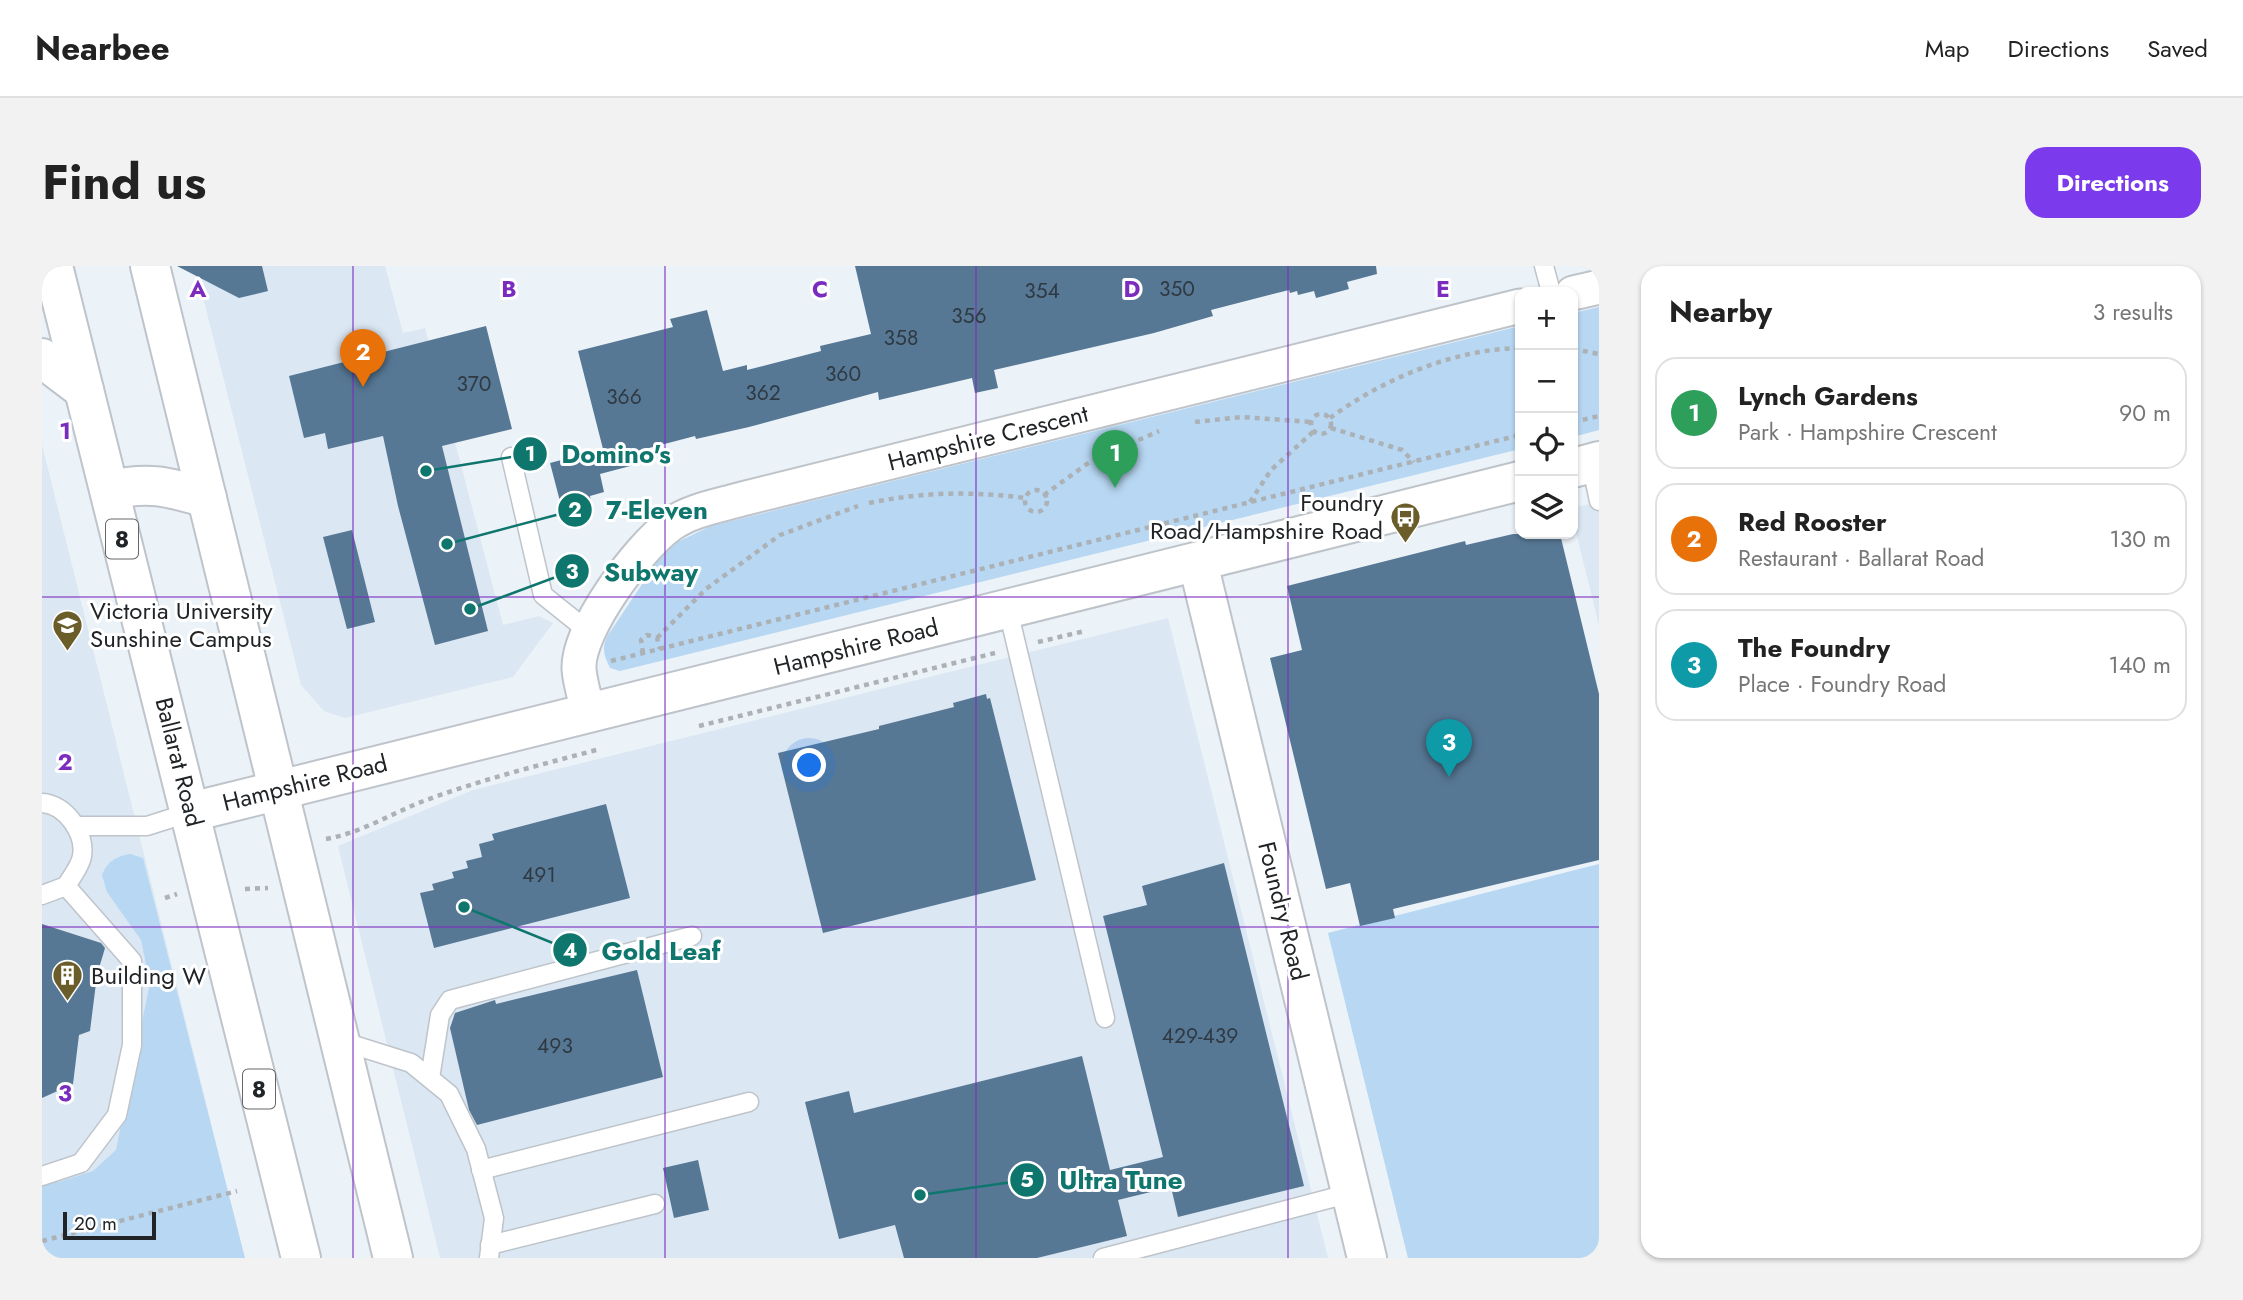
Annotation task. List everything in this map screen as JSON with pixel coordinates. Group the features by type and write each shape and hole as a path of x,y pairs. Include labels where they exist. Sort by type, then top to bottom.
{"main road":[{"path":"149,266 280,788 393,1258"},
{"name":"Ballarat Road","path":"50,276 110,490 301,1258"},
{"path":"42,358 84,390"},
{"name":"Hampshire Road","path":"191,812 1515,482"},
{"path":"110,490 159,484 207,498"},
{"name":"Foundry Road","path":"1198,563 1367,1258"}],"street":[{"path":"1578,292 1599,287"},
{"name":"Hampshire Crescent","path":"588,711 579,668 588,631 645,550 669,526 697,511 1515,307"}],"lane":[{"path":"1545,266 1550,287"},
{"path":"511,457 542,595 588,631"},
{"path":"1588,464 1599,500"},
{"path":"1007,610 1105,1018"},
{"path":"42,803 52,804 78,826 147,826 191,812"},
{"path":"42,895 66,886 83,856 78,826"},
{"path":"42,1176 81,1163 117,1115 132,1045 132,961 66,886"},
{"path":"430,1078 440,1015 450,1000 692,936"},
{"path":"341,1041 411,1063 449,1094 476,1149 494,1218 490,1252 655,1204"},
{"path":"481,1170 749,1102"},
{"path":"1102,1258 1351,1193"}],"path":[{"path":"1330,418 1353,401 1401,376 1460,358 1515,349"},
{"path":"1578,350 1599,354"},
{"path":"1311,422 1318,414 1330,418"},
{"path":"1578,421 1599,416"},
{"path":"1190,423 1242,417 1311,422"},
{"path":"1330,418 1331,428"},
{"path":"1311,422 1314,431"},
{"path":"1314,431 1323,434 1331,428"},
{"path":"1331,428 1402,450 1414,462"},
{"path":"1044,495 1091,461 1167,429"},
{"path":"1250,502 1272,470 1314,431"},
{"path":"579,668 1515,436"},
{"path":"1025,498 1032,491 1044,495"},
{"path":"657,638 706,589 737,563 802,524 860,505 910,495 979,492 1025,498"},
{"path":"1025,498 1028,508 1038,512 1046,505 1044,495"},
{"path":"699,726 1085,631"},
{"path":"643,653 641,643 644,637 651,634 657,638 660,649"},
{"path":"165,898 181,893 273,888 319,840 351,834 420,802 500,776 612,746"},
{"path":"42,1241 237,1191"}],"shaded area":[{"path":"195,266 385,266 403,333 425,328 503,625 539,616 553,623 513,677 345,718 324,711 301,685"},
{"path":"1599,307 1599,430 1578,436 1578,350 1578,312"},
{"path":"1515,327 1515,450 620,671 610,668 604,652 606,639 667,547 711,526"},
{"name":"Victoria University Sunshine Campus","path":"42,445 222,1167 42,1212"},
{"path":"1599,502 1599,625 1578,539 1578,507"},
{"path":"1168,618 1328,1258 440,1258 338,846 473,790"},
{"path":"130,854 143,858 245,1258 42,1258 42,1181 59,1182 93,1171 116,1150 150,983 141,940 107,892 102,875 113,860"},
{"path":"1599,864 1599,1258 1408,1258 1328,933"}],"building":[{"path":"177,266 262,266 268,291 239,298"},
{"path":"855,266 1376,266 1377,274 1347,282 1349,289 1316,298 1314,291 1298,295 1297,291 1290,293 1289,290 1211,310 1213,316 1154,333 994,370 998,388 975,393 972,378 879,400 878,392 749,427 696,439 695,436 630,453 634,465 600,474 604,492 590,496 591,502 562,509 550,463 603,449 578,351 673,327 670,319 707,310 723,371 747,365 747,370 821,351 820,346 871,334"},
{"path":"486,326 512,429 442,446 488,631 435,645 398,506 383,436 328,449 325,433 304,438 289,376"},
{"path":"352,530 375,622 347,629 323,537"},
{"path":"1513,534 1515,539 1561,539 1599,694 1599,860 1393,909 1395,918 1360,926 1350,883 1326,889 1270,658 1302,650 1287,586 1465,541 1466,545"},
{"path":"986,694 987,699 990,698 1036,880 823,933 778,753 879,729 879,726 954,707 953,703"},
{"path":"606,804 630,898 434,948 420,893 434,890 432,884 454,878 452,872 468,868 466,861 482,857 479,844 494,840 492,834"},
{"path":"1224,863 1304,1186 1178,1217 1171,1187 1118,1200 1127,1236 1037,1258 904,1258 895,1225 839,1239 805,1102 849,1091 854,1113 1082,1056 1110,1170 1163,1157 1103,916 1147,905 1142,886"},
{"name":"Building W","path":"42,924 101,943 105,948 97,975 90,1031 79,1035 73,1084 42,1098"},
{"path":"637,970 663,1077 477,1125 469,1110 450,1028 455,1013 495,1000 496,1004"},
{"path":"698,1160 709,1210 674,1218 663,1168"}],"place":[{"name":"Red Rooster","path":"363,387"},
{"name":"Domino's","path":"426,471"},
{"name":"Lynch Gardens","path":"1115,488"},
{"name":"7-Eleven","path":"447,544"},
{"name":"Foundry Road/Hampshire Road","path":"1406,544"},
{"name":"Subway","path":"470,609"},
{"name":"Victoria University Sunshine Campus","path":"67,652"},
{"name":"The Foundry","path":"1449,777"},
{"name":"Gold Leaf","path":"464,907"},
{"name":"Building W","path":"68,1003"},
{"name":"Ultra Tune","path":"920,1195"}]}
